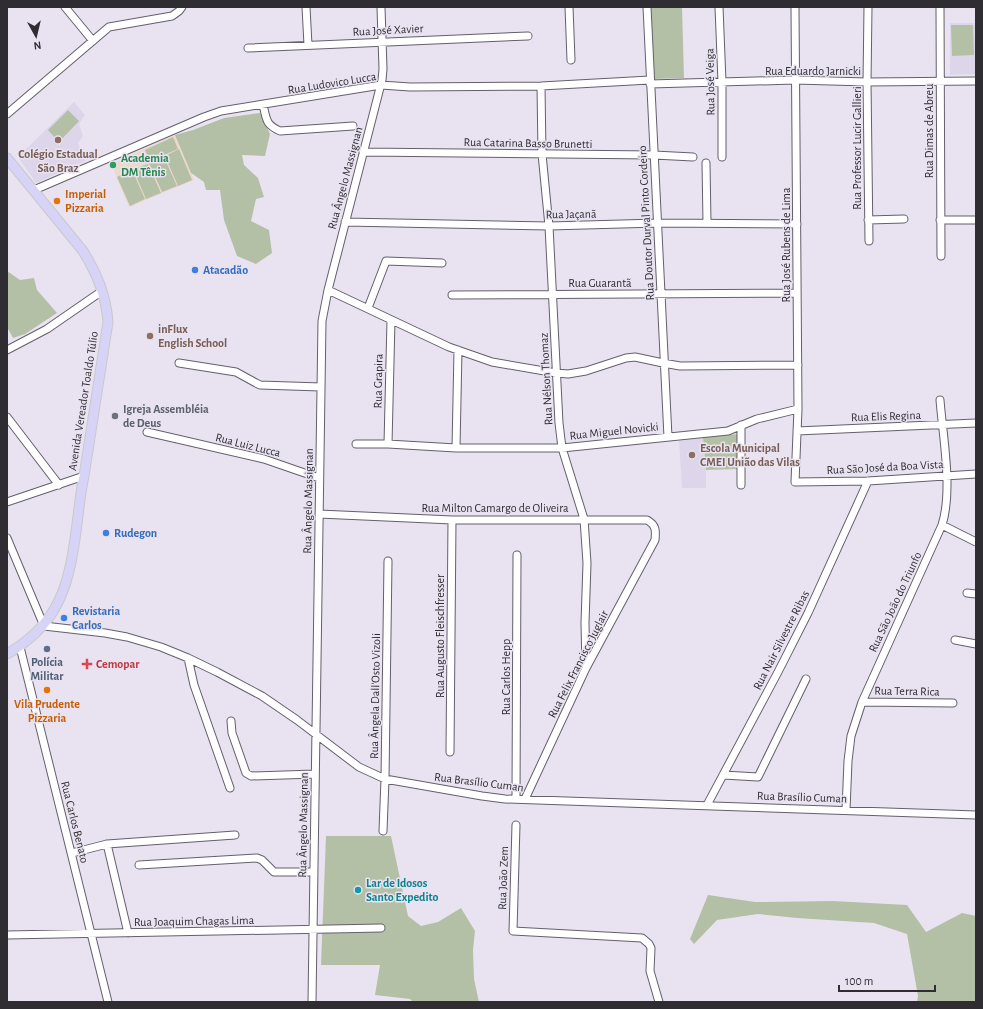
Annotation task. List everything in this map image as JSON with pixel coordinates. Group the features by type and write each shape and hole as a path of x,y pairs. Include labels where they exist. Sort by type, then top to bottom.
{"main road":[{"name":"Avenida Vereador Toaldo Túlio","path":"7,158 83,251 93,268 102,291 107,308 108,322 81,491 74,546 67,582 57,608 44,626 20,647 7,654"}],"street":[{"path":"65,7 93,41"},
{"path":"7,114 109,27 172,16 182,7"},
{"path":"306,7 308,45"},
{"name":"Rua Ângelo Massignan","path":"312,1002 322,321 345,222 381,86 383,69 381,7"},
{"path":"569,7 572,60"},
{"name":"Rua Doutor Durval Pinto Cordeiro","path":"647,7 658,223 663,364 668,437"},
{"name":"Rua José Veiga","path":"719,7 722,82 722,157"},
{"name":"Rua José Rubens de Lima","path":"795,7 798,365 795,482"},
{"name":"Rua Professor Lucir Gallieri","path":"868,7 868,240"},
{"name":"Rua Dimas de Abreu","path":"940,7 941,256"},
{"name":"Rua José Xavier","path":"248,48 382,41 528,36"},
{"name":"Rua Eduardo Jarnicki","path":"650,82 795,80 867,82 976,81"},
{"name":"Rua Ludovico Lucca","path":"34,190 221,111 381,86 541,86 650,82"},
{"name":"Rua Nélson Thomaz","path":"541,86 542,154 548,226 559,423 562,448 584,520 587,563 585,623 586,668"},
{"path":"263,105 271,127 280,131 353,126"},
{"name":"Rua Catarina Basso Brunetti","path":"363,152 654,155 693,157"},
{"path":"706,163 707,223"},
{"path":"868,220 904,219"},
{"path":"940,220 976,220"},
{"name":"Rua Jaçanã","path":"345,222 548,226 658,223 797,224"},
{"path":"368,308 386,261 442,263"},
{"path":"328,290 458,350 492,362 556,373 568,374 586,371 626,358 636,357 663,364 680,366 798,365"},
{"path":"7,350 47,329 102,291"},
{"name":"Rua Guarantã","path":"452,295 797,293"},
{"name":"Rua Grapira","path":"388,444 391,320"},
{"path":"456,448 458,350"},
{"path":"179,363 236,372 260,385 275,384 321,387"},
{"name":"Rua São João do Triunfo","path":"846,810 848,761 851,736 862,702 942,525 947,504 940,400"},
{"name":"Rua Miguel Novicki","path":"356,444 388,444 456,448 562,448 728,431 757,419 798,409"},
{"path":"7,417 59,484"},
{"name":"Rua Elis Regina","path":"797,431 976,423"},
{"path":"741,426 741,485"},
{"name":"Rua Luiz Lucca","path":"147,432 264,459 319,478"},
{"name":"Rua São José da Boa Vista","path":"795,482 868,480 976,474"},
{"path":"7,502 84,476"},
{"name":"Rua Nair Silvestre Ribas","path":"707,805 805,619 868,480"},
{"name":"Rua Milton Camargo de Oliveira","path":"319,514 452,520 647,520 653,523 656,531 655,540"},
{"name":"Rua Augusto Fleischfresser","path":"450,752 452,520"},
{"path":"942,525 976,542"},
{"path":"7,538 44,626"},
{"name":"Rua Felix Francisco Juglair","path":"525,799 586,668 655,540"},
{"name":"Rua Carlos Hepp","path":"516,799 517,555"},
{"name":"Rua Ângela Dall'Osto Vizoli","path":"383,831 388,561"},
{"path":"967,592 976,594"},
{"name":"Rua Brasílio Cuman","path":"44,626 99,632 127,637 161,647 188,658 262,696 359,767 385,779 482,796 516,799 976,814"},
{"path":"955,640 976,644"},
{"name":"Rua Carlos Benato","path":"20,647 108,1002"},
{"path":"188,658 194,685 230,788"},
{"path":"723,775 758,777 806,679"},
{"name":"Rua Terra Rica","path":"862,702 952,703"},
{"path":"231,721 232,732 246,773 251,776 315,774"},
{"name":"Rua João Zem","path":"516,825 513,931 642,938 650,944 650,971 659,1002"},
{"path":"72,853 107,844 235,835"},
{"path":"107,844 128,933"},
{"path":"139,865 257,858 262,860 274,872 314,872"},
{"name":"Rua Joaquim Chagas Lima","path":"7,935 381,928"}],"shaded area":[{"path":"950,23 976,23 976,74 950,75"},
{"name":"Colégio Estadual São Braz","path":"74,102 85,115 79,124 83,136 78,143 86,161 36,183 18,157"},
{"path":"175,135 194,180 129,207 111,164"},
{"name":"Escola Municipal CMEI União das Vilas","path":"703,437 706,488 682,488 679,441"}],"green space":[{"path":"651,7 682,7 684,78 653,79"},
{"path":"951,25 973,25 974,55 952,56"},
{"path":"68,110 79,121 59,142 48,130"},
{"path":"260,113 270,134 265,156 242,155 244,165 258,178 264,197 256,199 251,221 269,230 272,253 256,264 237,256 224,220 220,190 206,190 204,182 191,173 175,135 224,118"},
{"path":"173,137 178,149 150,161 145,150"},
{"path":"179,149 192,180 178,186 165,156"},
{"path":"164,157 177,186 162,192 149,163"},
{"path":"148,164 161,193 146,199 133,169"},
{"path":"132,170 145,199 130,206 117,177"},
{"path":"7,271 20,280 34,278 37,290 57,313 25,334 13,338 7,327"},
{"path":"739,434 739,469 706,470 703,437"},
{"path":"326,836 391,836 408,916 421,926 438,922 461,908 475,931 473,950 474,979 479,1002 413,1002 410,999 375,995 380,965 321,965"},
{"path":"708,895 755,902 833,901 907,905 926,932 962,913 976,916 976,1002 917,1002 918,996 907,934 874,923 758,914 717,920 694,944 690,939"},
{"path":"556,1001 560,1002 501,1002"}],"place":[{"name":"Colégio Estadual São Braz","path":"58,140"},
{"name":"Academia DM Tênis","path":"113,165"},
{"name":"Imperial Pizzaria","path":"57,201"},
{"name":"Atacadão","path":"195,270"},
{"name":"inFlux English School","path":"150,336"},
{"name":"Igreja Assembléia de Deus","path":"115,416"},
{"name":"Escola Municipal CMEI União das Vilas","path":"692,455"},
{"name":"Rudegon","path":"106,533"},
{"name":"Revistaria Carlos","path":"64,618"},
{"name":"Polícia Militar","path":"47,649"},
{"name":"Cemopar","path":"87,664"},
{"name":"Vila Prudente Pizzaria","path":"47,690"},
{"name":"Lar de Idosos Santo Expedito","path":"358,890"}]}
